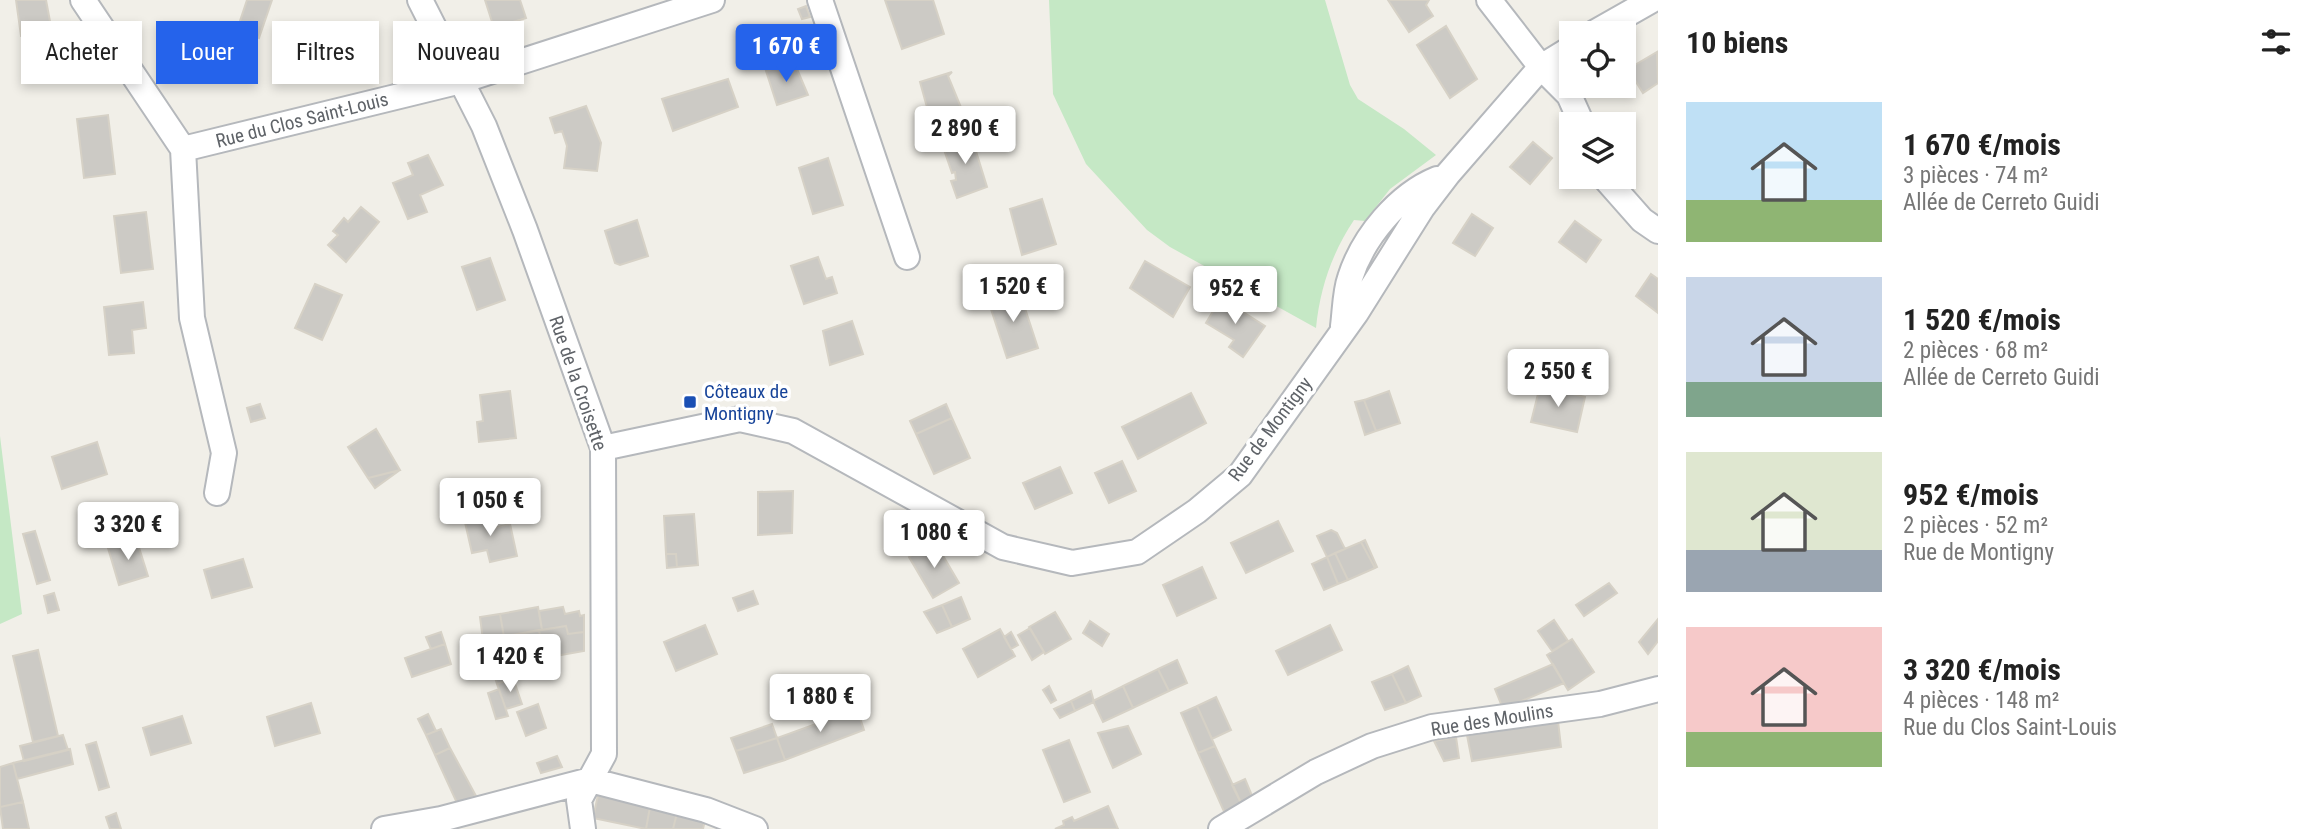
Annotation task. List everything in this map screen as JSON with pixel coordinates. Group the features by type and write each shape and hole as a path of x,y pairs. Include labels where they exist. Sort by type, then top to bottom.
{"street":[{"path":"83,0 183,149 192,318 224,453 217,492"},
{"name":"Rue de la Croisette","path":"420,0 431,21"},
{"name":"Rue du Clos Saint-Louis","path":"524,61 712,0"},
{"path":"820,0 907,257"},
{"path":"1489,0 1541,67 1569,95 1577,112"},
{"path":"1615,21 1651,0"},
{"name":"Rue de Montigny","path":"603,448 740,419 793,431 1003,547 1072,563 1137,552 1196,511 1240,475 1342,330 1349,279 1380,223 1420,186 1448,174 1541,67 1559,56"},
{"name":"Rue du Clos Saint-Louis","path":"183,149 449,84"},
{"name":"Rue de la Croisette","path":"463,84 484,126 525,230 603,448 604,754 579,800 583,829"},
{"path":"1615,189 1642,220 1658,231"},
{"name":"Rue des Moulins","path":"1221,829 1316,772 1372,747 1432,727 1600,704 1658,689"},
{"path":"384,829 441,820 590,780 706,810 755,829"}],"green space":[{"path":"1049,0 1325,0 1350,85 1358,99 1404,129 1436,155 1390,189 1365,221 1354,220 1328,271 1316,328 1170,247 1147,230 1086,164 1053,94"},
{"path":"0,436 22,614 0,624"}],"building":[{"path":"16,0 46,0 50,21 21,21 21,36"},
{"path":"247,0 272,0 259,38 258,21 240,21"},
{"path":"485,0 520,0 526,18 516,21 492,21"},
{"path":"885,0 933,0 944,34 902,49"},
{"path":"1388,0 1429,0 1426,5 1433,16 1409,32"},
{"path":"806,6 810,17 802,19 798,9"},
{"path":"1446,26 1477,79 1450,98 1417,45"},
{"path":"1657,52 1658,83 1643,93 1636,82 1636,64"},
{"path":"794,62 808,95 777,105 766,71"},
{"path":"952,72 948,76 967,122 940,131 933,109 928,111 920,82"},
{"path":"728,79 738,107 673,131 662,99"},
{"path":"586,106 601,143 597,171 564,168 567,146 562,131 555,133 550,118"},
{"path":"108,115 115,174 84,178 77,119"},
{"path":"971,135 987,187 957,198 951,181 956,180 955,172 952,173 942,144"},
{"path":"1533,142 1552,158 1530,184 1510,167"},
{"path":"428,155 443,185 420,195 427,212 408,219 393,183 413,175 408,163"},
{"path":"828,158 843,205 813,214 799,168"},
{"path":"1042,199 1056,244 1022,255 1010,209"},
{"path":"361,207 379,222 346,262 328,245 338,235 333,231 344,218 348,222"},
{"path":"146,212 153,269 121,273 114,216"},
{"path":"1472,214 1493,228 1475,256 1453,243"},
{"path":"637,220 648,256 620,265 615,263 605,231"},
{"path":"1575,221 1601,240 1586,262 1559,242"},
{"path":"818,257 826,279 832,277 837,293 804,304 791,266"},
{"path":"490,258 505,300 477,310 462,267"},
{"path":"1145,261 1190,287 1173,317 1130,288"},
{"path":"1651,274 1658,279 1658,313 1636,296"},
{"path":"315,284 342,295 322,340 295,328"},
{"path":"1019,290 1038,348 1007,358 988,300"},
{"path":"1221,298 1265,326 1243,357 1229,347 1234,340 1206,323"},
{"path":"143,302 146,328 132,330 134,353 109,355 104,307"},
{"path":"852,321 863,354 830,365 823,331"},
{"path":"1540,386 1585,397 1577,432 1531,422"},
{"path":"510,391 516,438 479,442 477,422 483,421 480,395"},
{"path":"1389,391 1400,423 1376,431 1364,400"},
{"path":"1191,393 1206,423 1138,459 1122,427"},
{"path":"1364,400 1376,431 1365,435 1355,402"},
{"path":"260,404 265,418 251,422 247,408"},
{"path":"946,404 952,418 916,434 910,421"},
{"path":"952,418 970,458 934,474 916,434"},
{"path":"376,429 400,470 368,478 348,447"},
{"path":"97,442 107,474 62,489 52,457"},
{"path":"1122,461 1136,491 1109,503 1095,473"},
{"path":"1060,467 1072,493 1035,509 1023,483"},
{"path":"400,470 375,488 368,478"},
{"path":"793,491 792,533 758,535 758,492"},
{"path":"489,512 493,528 510,524 517,556 490,562 487,550 472,553 464,518"},
{"path":"694,514 698,565 677,567 676,554 666,554 664,516"},
{"path":"1278,521 1293,551 1246,573 1231,543"},
{"path":"1331,530 1337,533 1345,549 1327,557 1317,536"},
{"path":"35,531 50,580 37,584 23,534"},
{"path":"136,538 148,576 119,585 108,548"},
{"path":"1365,540 1377,567 1375,568 1361,542"},
{"path":"935,542 959,583 933,598 909,557"},
{"path":"1361,542 1375,568 1348,580 1335,553"},
{"path":"1335,553 1348,580 1338,584 1327,557"},
{"path":"666,554 676,554 677,567 667,568"},
{"path":"1327,557 1338,584 1324,590 1312,564"},
{"path":"243,559 252,587 212,598 204,570"},
{"path":"1202,567 1216,598 1177,616 1163,585"},
{"path":"1609,583 1617,593 1584,616 1576,605"},
{"path":"753,591 758,604 738,611 733,598"},
{"path":"54,593 59,610 48,613 44,596"},
{"path":"961,597 970,619 952,627 942,605"},
{"path":"942,605 952,627 937,633 924,612"},
{"path":"538,607 542,630 504,637 500,614"},
{"path":"563,607 565,614 579,611 580,616 584,615 584,632 568,634 566,626 542,630 539,611"},
{"path":"1055,612 1071,639 1045,654 1029,627"},
{"path":"500,614 504,637 483,640 480,617"},
{"path":"1658,619 1658,641 1648,654 1639,642"},
{"path":"1554,620 1568,641 1552,651 1538,631"},
{"path":"1090,621 1109,634 1102,646 1083,633"},
{"path":"705,625 717,654 676,671 664,642"},
{"path":"1330,625 1342,650 1288,675 1276,651"},
{"path":"566,626 568,634 584,632 584,651 544,658 539,630"},
{"path":"1030,628 1044,652 1032,660 1018,635"},
{"path":"1000,629 1015,656 978,677 963,649"},
{"path":"539,630 544,658 517,663 512,635"},
{"path":"441,632 445,644 431,649 426,637"},
{"path":"1011,632 1018,645 1011,649 1004,637"},
{"path":"512,635 517,663 492,668 483,640"},
{"path":"1572,639 1594,672 1568,690 1547,655"},
{"path":"445,644 451,664 412,677 405,658"},
{"path":"38,650 58,736 33,742 13,656"},
{"path":"1177,660 1187,683 1169,691 1158,669"},
{"path":"1553,664 1564,683 1503,709 1495,689"},
{"path":"505,665 510,679 497,684 492,668"},
{"path":"1408,666 1421,696 1406,703 1392,674"},
{"path":"1158,669 1169,691 1133,708 1123,686"},
{"path":"1392,674 1406,703 1385,710 1372,682"},
{"path":"513,678 522,704 506,709 497,684"},
{"path":"1049,686 1056,700 1051,703 1043,690"},
{"path":"1123,686 1133,708 1103,722 1093,701"},
{"path":"499,689 508,716 496,719 488,693"},
{"path":"1091,691 1094,702 1075,711 1071,701"},
{"path":"1216,697 1231,730 1212,739 1197,706"},
{"path":"1071,701 1075,711 1060,718 1054,709"},
{"path":"311,703 320,733 275,746 267,717"},
{"path":"538,704 546,728 526,736 517,712"},
{"path":"1197,706 1215,746 1198,753 1181,713"},
{"path":"857,709 864,730 785,760 777,738"},
{"path":"428,714 436,731 426,735 418,719"},
{"path":"182,716 191,743 151,755 143,728"},
{"path":"1558,721 1561,747 1472,761 1467,735"},
{"path":"772,724 777,738 736,751 731,738"},
{"path":"1128,726 1141,754 1113,768 1098,733"},
{"path":"441,729 450,748 435,755 426,735"},
{"path":"63,735 68,750 24,761 20,746"},
{"path":"1456,737 1459,758 1444,761 1434,741"},
{"path":"777,738 785,760 744,773 736,751"},
{"path":"1069,740 1090,792 1064,802 1043,750"},
{"path":"96,742 109,787 99,790 86,745"},
{"path":"1215,746 1242,805 1226,816 1198,753"},
{"path":"450,748 476,796 457,803 435,755"},
{"path":"70,749 73,764 17,779 13,763"},
{"path":"557,756 562,767 541,773 537,763"},
{"path":"13,763 23,802 0,807 0,767"},
{"path":"1245,779 1253,798 1242,805 1232,785"},
{"path":"598,795 650,807 646,829 593,818"},
{"path":"23,802 29,829 3,829 0,807"},
{"path":"1108,806 1118,829 1055,829 1072,817 1074,821"},
{"path":"650,807 677,813 673,829 646,829"},
{"path":"116,813 121,829 110,829 106,817"},
{"path":"677,813 705,820 703,829 673,829"}],"place":[{"name":"Côteaux de Montigny","path":"690,402"}]}
